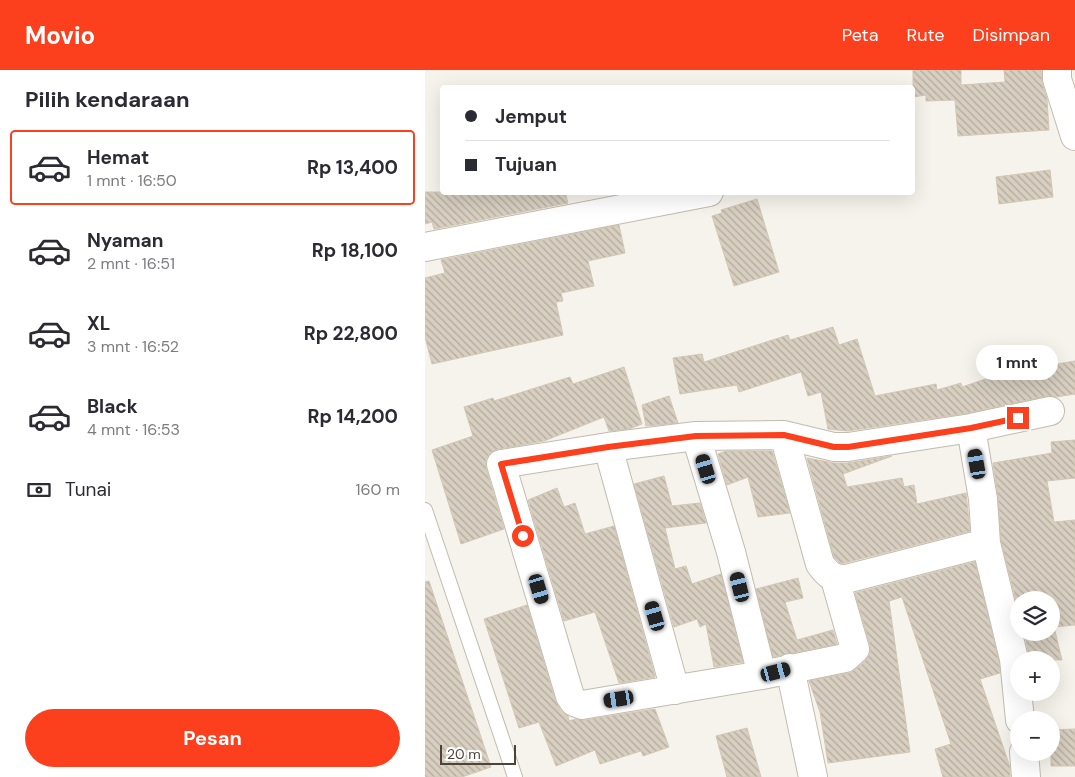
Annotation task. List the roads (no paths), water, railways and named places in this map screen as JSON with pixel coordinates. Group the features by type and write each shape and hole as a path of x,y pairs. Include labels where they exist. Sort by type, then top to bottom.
{"street":[{"path":"1057,70 1057,79 1075,136"},
{"path":"425,246 693,195"},
{"path":"835,579 855,649 845,658 762,675 582,705 574,702 567,686 501,464 608,447 696,436 784,435 834,447 848,447 971,428 1049,411"},
{"path":"971,428 983,499 986,542 1014,659 1019,711"},
{"path":"784,435 820,564 835,579 846,579 986,542"},
{"path":"696,436 731,552 762,675"},
{"path":"608,447 675,690"},
{"path":"790,668 813,777"},
{"path":"1025,761 1026,777"}],"lane":[{"path":"425,510 515,777"}]}
